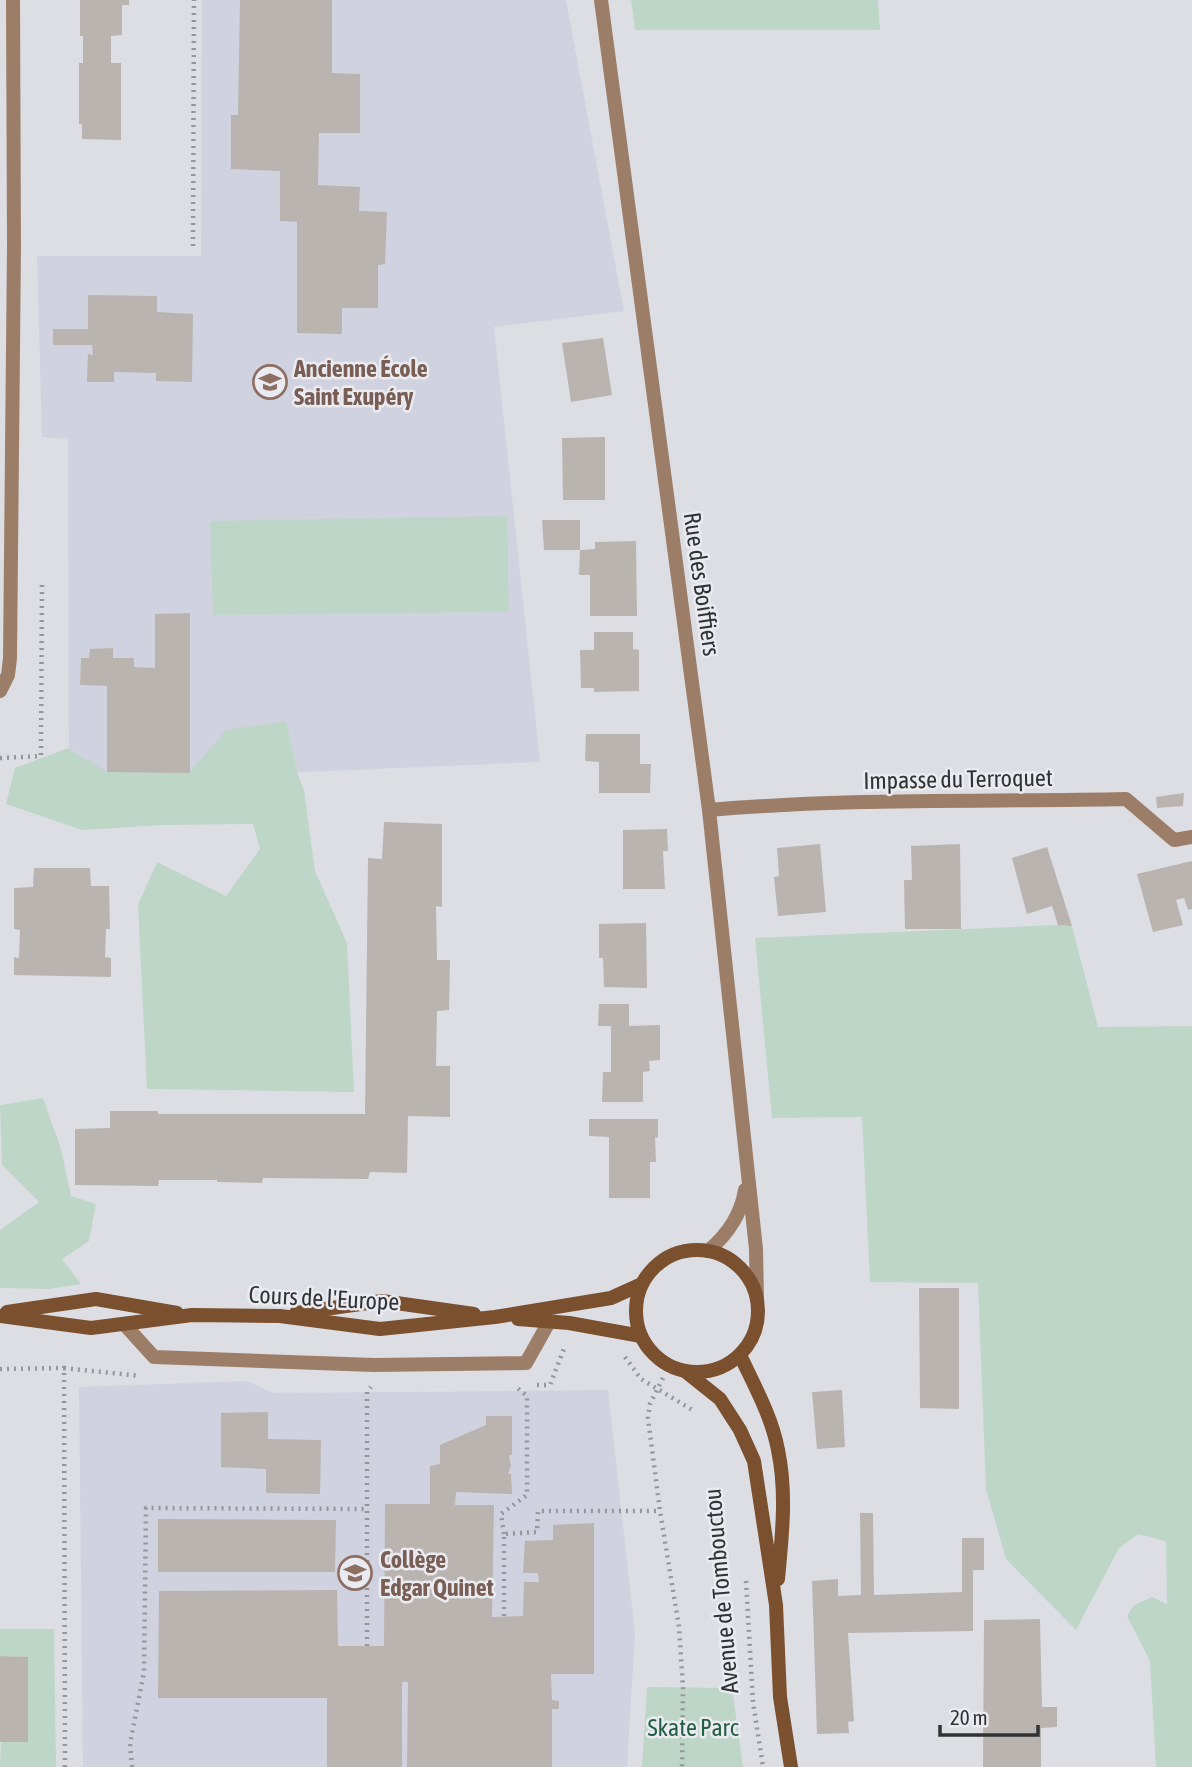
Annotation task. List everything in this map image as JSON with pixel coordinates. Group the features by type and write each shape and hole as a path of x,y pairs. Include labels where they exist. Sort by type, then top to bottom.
{"street":[{"path":"0,691 8,675 10,658 14,246 13,0"},
{"name":"Rue des Boiffiers","path":"601,0 709,810 756,1249 757,1299"},
{"name":"Impasse du Terroquet","path":"709,810 853,802 1126,799 1174,840 1192,837"},
{"name":"Rue des Boiffiers","path":"708,1251 722,1238 740,1211 747,1174"},
{"path":"688,1251 708,1251 728,1258 748,1278 757,1299 756,1327 748,1346 740,1355 720,1368 685,1371 669,1366 656,1357 641,1336 636,1309 642,1284 656,1266 668,1258 688,1251"},
{"name":"Cours de l'Europe","path":"0,1315 91,1328 192,1315 280,1316 380,1329 495,1317 611,1298 642,1284"},
{"name":"Cours de l'Europe","path":"0,1315 96,1299 192,1315"},
{"path":"280,1316 382,1301 495,1317"},
{"name":"Cours de l'Europe","path":"495,1317 612,1330 641,1336"},
{"path":"124,1324 154,1357 373,1365 526,1363 549,1322"},
{"name":"Avenue de Tombouctou","path":"740,1355 767,1413 778,1448 783,1478 784,1510 776,1605"},
{"name":"Avenue de Tombouctou","path":"685,1371 720,1399 740,1430 754,1461 776,1605 780,1697 791,1767"}],"path":[{"path":"193,246 194,0"},
{"path":"0,758 41,756 42,582"},
{"path":"504,1616 504,1534 501,1514 527,1495 527,1396 514,1384 550,1385 568,1345 526,1363"},
{"path":"622,1353 641,1379 697,1412"},
{"path":"669,1366 650,1404 648,1418 679,1627 683,1687 681,1767"},
{"path":"0,1368 64,1368 153,1377"},
{"path":"64,1368 65,1767"},
{"path":"360,1387 372,1387 367,1392 367,1646"},
{"path":"132,1767 130,1744 144,1672 146,1508 367,1509"},
{"path":"504,1534 537,1532 538,1511 660,1511"},
{"name":"Avenue de Tombouctou","path":"746,1579 753,1702 763,1767"}],"shaded area":[{"name":"Ancienne École Saint Exupéry","path":"202,0 566,0 624,311 494,327 540,762 211,776 69,802 68,439 42,437 37,256 201,256"},
{"name":"Collège Edgar Quinet","path":"247,1381 273,1393 608,1390 635,1634 627,1767 83,1767 79,1387"}],"green space":[{"path":"631,0 878,0 880,30 635,30"},
{"path":"507,516 509,612 213,615 210,521"},
{"path":"286,721 304,791 315,871 347,943 354,1092 147,1089 138,905 157,862 226,896 260,849 253,824 162,825 82,830 6,804 15,768 68,748 107,772 189,773 226,730"},
{"path":"1072,926 1098,1027 1192,1026 1192,1767 1156,1767 1150,1661 1127,1616 1134,1605 1152,1597 1167,1604 1166,1541 1138,1534 1119,1548 1076,1630 1006,1559 986,1489 978,1283 870,1282 862,1117 772,1118 755,938"},
{"path":"43,1098 61,1149 71,1196 96,1204 89,1241 62,1259 81,1284 49,1289 0,1288 0,1230 39,1202 2,1165 0,1105"},
{"path":"0,1629 54,1629 56,1767 0,1767 1,1742 28,1742 28,1657 0,1656"},
{"name":"Skate Parc","path":"647,1687 732,1688 743,1767 642,1767"}],"building":[{"path":"80,0 129,0 129,5 122,5 122,35 111,36 111,63 121,63 121,140 82,139 82,124 79,124 79,63 83,63"},
{"path":"240,0 332,0 332,73 360,74 360,133 319,133 318,185 360,187 359,211 387,212 385,264 378,265 378,308 342,308 342,334 297,333 297,222 280,221 280,171 231,169 231,115 238,115"},
{"path":"88,295 157,296 157,312 193,314 192,382 156,381 156,373 114,372 114,382 87,382 88,354 93,355 92,345 53,345 53,329 88,329"},
{"path":"603,338 612,395 571,402 562,343"},
{"path":"605,437 605,500 563,500 562,438"},
{"path":"542,520 580,520 580,550 544,550"},
{"path":"636,541 637,616 590,616 590,575 579,575 580,550 595,549 595,542"},
{"path":"190,613 190,773 107,772 107,686 80,685 81,658 89,658 90,649 113,648 113,658 134,658 134,667 155,668 155,614"},
{"path":"594,632 633,632 633,649 639,650 639,691 594,692 594,688 581,688 580,650 594,650"},
{"path":"586,734 640,734 640,764 651,764 650,793 599,793 599,762 585,761"},
{"path":"1184,793 1183,806 1157,808 1156,797"},
{"path":"384,822 442,824 442,907 436,906 437,960 450,960 449,1010 437,1011 436,1066 450,1066 450,1117 408,1116 407,1173 370,1172 368,1179 263,1178 262,1183 159,1180 158,1186 75,1185 75,1129 110,1128 110,1111 158,1111 158,1114 365,1114 368,858 382,859"},
{"path":"667,829 668,851 663,851 665,889 623,889 623,830"},
{"path":"820,844 826,912 778,916 774,877 779,876 777,848"},
{"path":"960,844 961,929 905,929 904,880 912,880 911,846"},
{"path":"1047,847 1072,926 1058,925 1052,906 1027,914 1012,858"},
{"path":"1192,861 1192,909 1188,910 1184,898 1176,900 1183,925 1153,932 1137,874"},
{"path":"34,868 90,868 91,886 109,886 110,929 106,929 105,957 111,958 111,977 14,975 14,957 19,958 20,930 14,929 14,888 33,887"},
{"path":"646,923 647,988 604,987 603,958 599,958 599,924"},
{"path":"599,1004 629,1004 629,1026 660,1025 660,1060 649,1061 650,1071 643,1072 643,1102 602,1102 603,1072 611,1072 611,1026 598,1026"},
{"path":"589,1119 658,1119 658,1138 655,1137 656,1162 650,1162 650,1198 609,1198 609,1137 589,1136"},
{"path":"919,1288 959,1288 959,1409 920,1408"},
{"path":"842,1390 845,1447 817,1449 812,1392"},
{"path":"268,1412 268,1439 321,1440 320,1494 266,1493 266,1469 221,1467 221,1413"},
{"path":"486,1416 512,1416 512,1455 509,1455 511,1466 508,1474 511,1474 512,1494 456,1492 455,1505 494,1505 492,1617 523,1616 524,1582 539,1582 538,1573 523,1573 525,1541 553,1540 553,1525 594,1523 594,1674 551,1674 552,1700 559,1701 559,1709 552,1709 552,1767 407,1767 408,1682 402,1682 402,1767 327,1767 327,1698 158,1698 159,1591 337,1590 338,1646 384,1646 385,1504 430,1504 430,1466 440,1464 440,1445 486,1425"},
{"path":"860,1513 873,1513 874,1595 962,1592 962,1538 984,1538 984,1570 973,1570 973,1631 848,1633 854,1721 848,1722 849,1733 817,1734 812,1581 838,1579 838,1596 861,1595"},
{"path":"158,1519 336,1520 335,1572 158,1572"},
{"path":"1040,1619 1042,1707 1057,1707 1057,1727 1041,1728 1041,1767 983,1767 984,1620"},
{"path":"0,1656 28,1657 28,1742 0,1742"}],"place":[{"name":"Ancienne École Saint Exupéry","path":"270,382"},
{"name":"Collège Edgar Quinet","path":"355,1573"}]}
